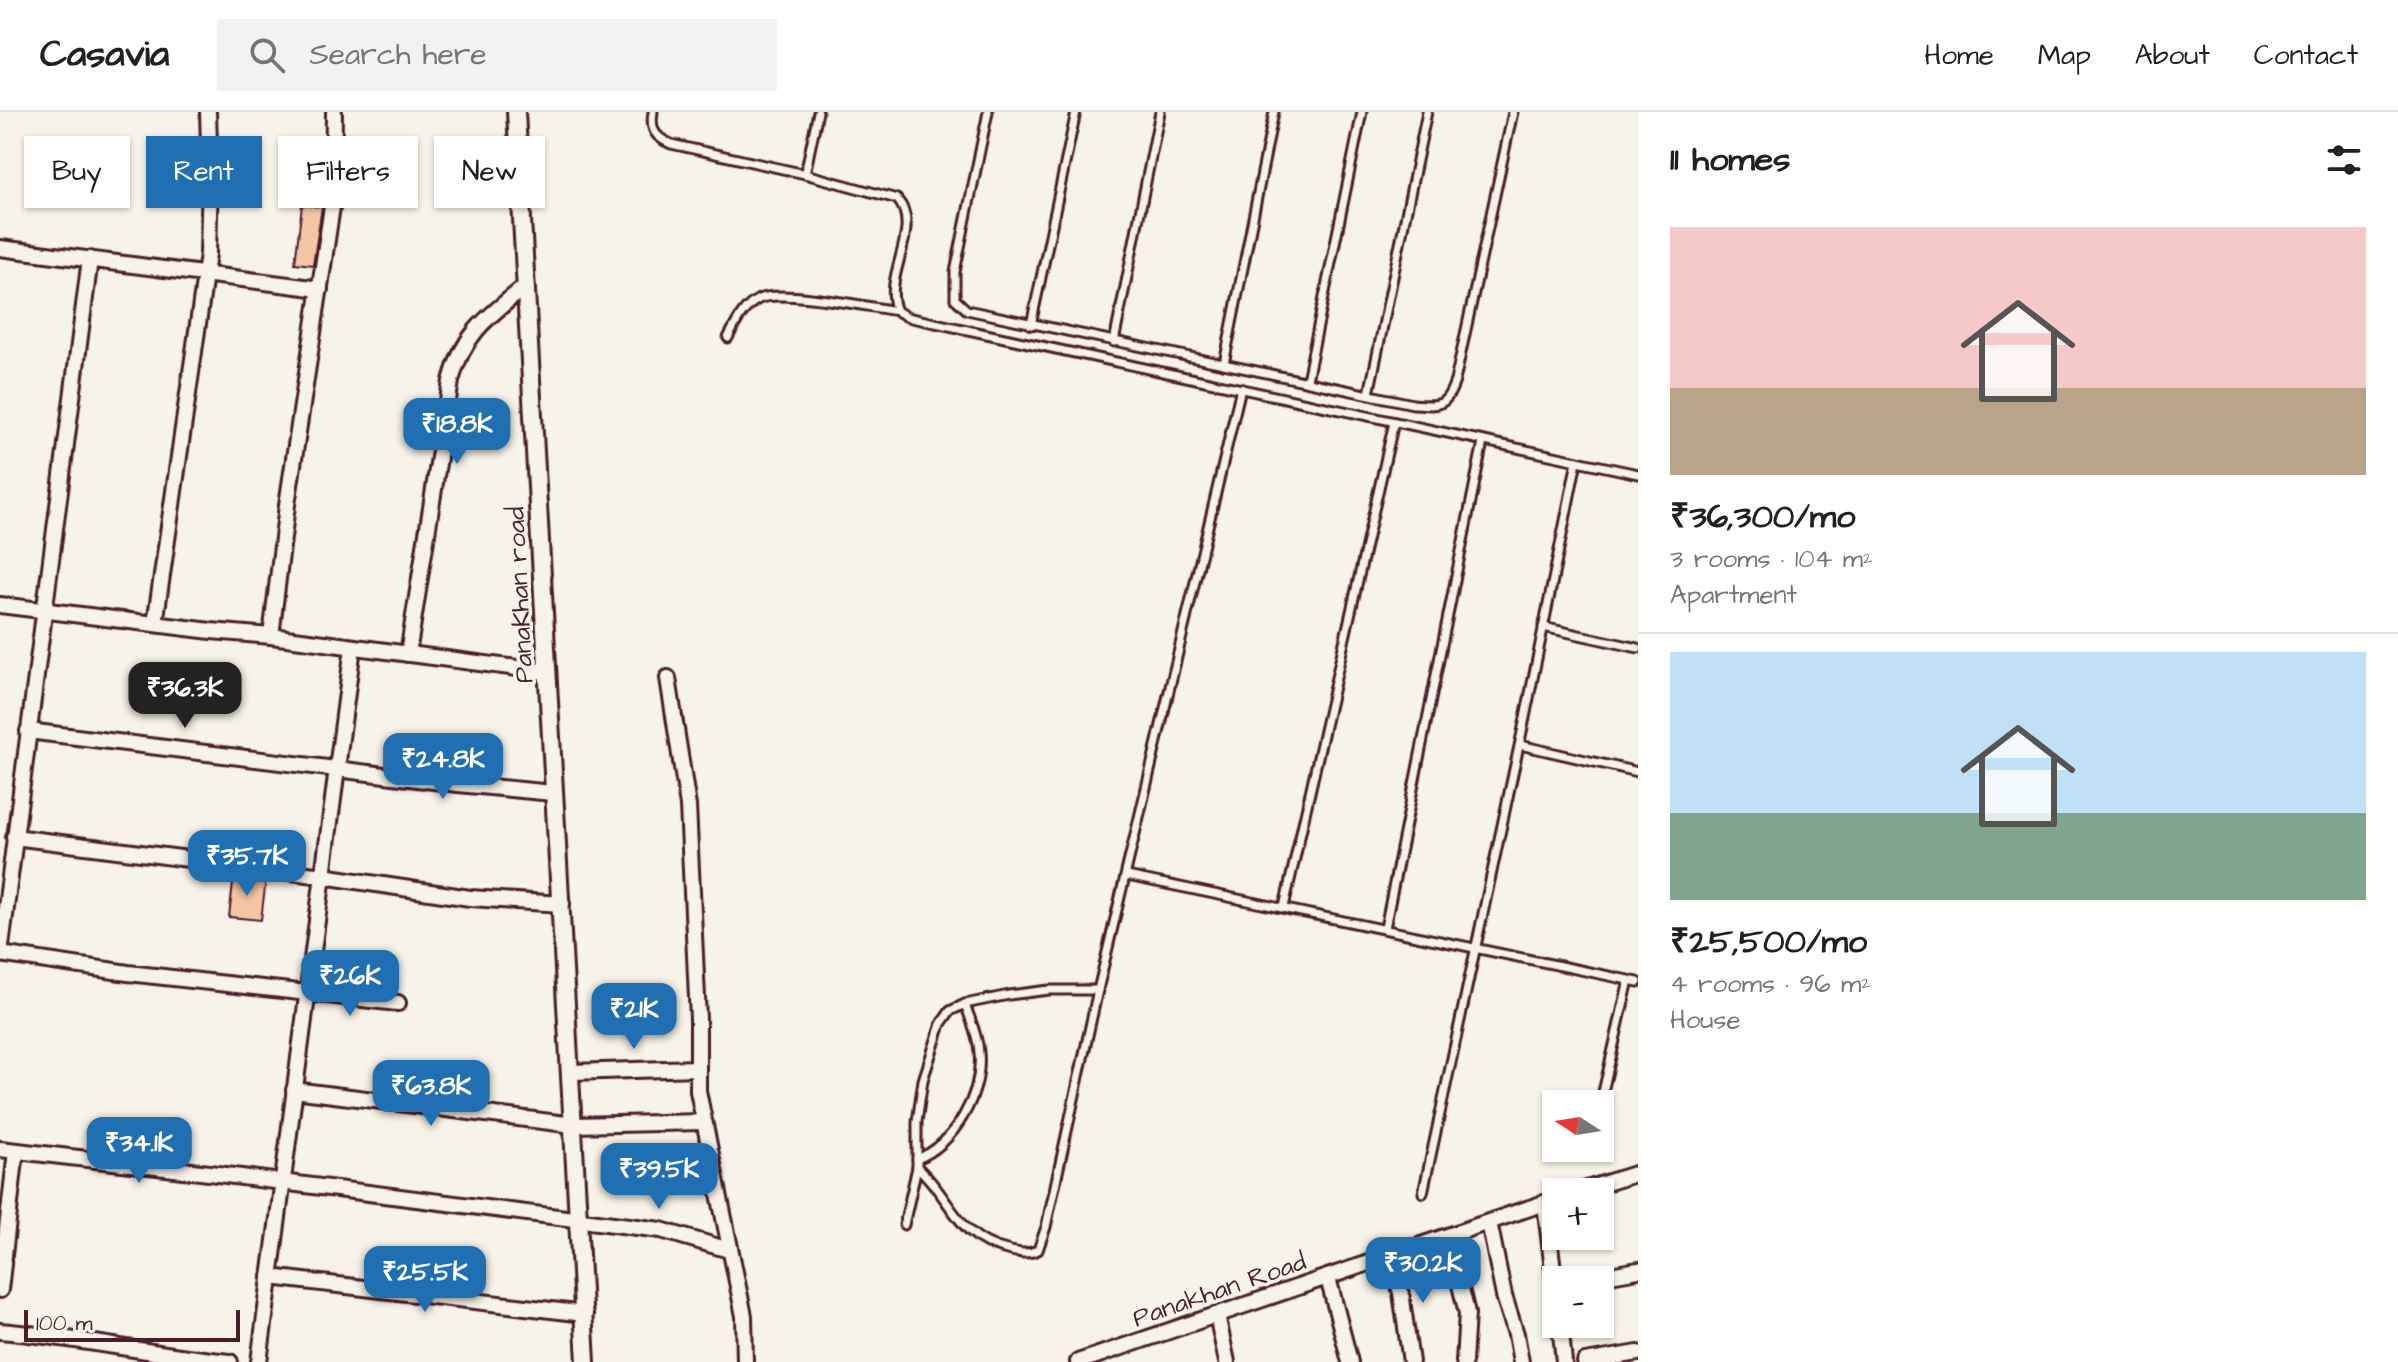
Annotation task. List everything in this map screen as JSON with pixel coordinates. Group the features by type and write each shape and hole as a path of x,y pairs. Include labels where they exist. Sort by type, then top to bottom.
{"street":[{"path":"155,624 205,276 210,216 208,112"},
{"path":"271,636 287,505 333,200 334,112"},
{"name":"PanaKhan road","path":"516,112 586,1362"},
{"path":"0,248 320,289"},
{"path":"90,259 0,954 398,1003"},
{"path":"408,654 457,358 470,335 483,321 526,286"},
{"path":"0,605 548,672"},
{"path":"259,1362 353,647"},
{"path":"668,678 688,806 702,1122 744,1316 745,1362"},
{"path":"28,731 553,793"},
{"path":"14,837 470,898 562,904"},
{"path":"571,1072 698,1068"},
{"path":"294,1090 574,1125 702,1122"},
{"path":"0,1149 661,1230 729,1250"},
{"path":"0,1290 16,1151"},
{"path":"1614,1180 1638,1173"},
{"name":"Panakhan Road","path":"1078,1362 1542,1204"},
{"path":"1489,1222 1521,1362"},
{"path":"1448,1237 1467,1313 1464,1362"},
{"path":"1391,1256 1404,1306 1411,1362"},
{"path":"1614,1274 1638,1270"},
{"path":"270,1277 585,1314"},
{"path":"1328,1278 1350,1362"},
{"path":"1217,1315 1227,1362"},
{"path":"0,1331 49,1335 230,1362"},
{"path":"1561,1338 1564,1362"},
{"path":"1123,1347 1127,1362"},
{"path":"1585,1362 1638,1353"}],"lane":[{"path":"653,112 656,136 671,144 805,174 897,199 903,206 905,226 892,295 897,311"},
{"path":"805,174 818,112"},
{"path":"988,112 955,272 955,299 967,310 979,315 1433,405 1449,398 1455,381 1513,112"},
{"path":"1031,325 1076,112"},
{"path":"1114,342 1160,112"},
{"path":"1224,364 1274,112"},
{"path":"1307,380 1362,112"},
{"path":"1369,394 1427,112"},
{"path":"728,338 749,305 769,296 897,311 923,321 1638,474"},
{"path":"917,1163 959,1220 981,1240 1000,1249 1025,1254 1038,1250 1046,1227 1098,990 1241,388"},
{"path":"1284,907 1394,422"},
{"path":"1385,928 1483,442"},
{"path":"1423,1193 1520,745 1577,461"},
{"path":"1543,627 1638,648"},
{"path":"1520,745 1638,772"},
{"path":"1127,876 1634,981 1604,1090"},
{"path":"904,1225 917,1163 917,1122 923,1080 944,1018 950,1011 965,1004 1049,990 1098,990"},
{"path":"917,1163 945,1140 964,1114 978,1079 979,1052 965,1004"}],"building":[{"path":"302,208 322,208 313,265 295,263"},
{"path":"234,875 266,879 261,920 229,917"}]}
